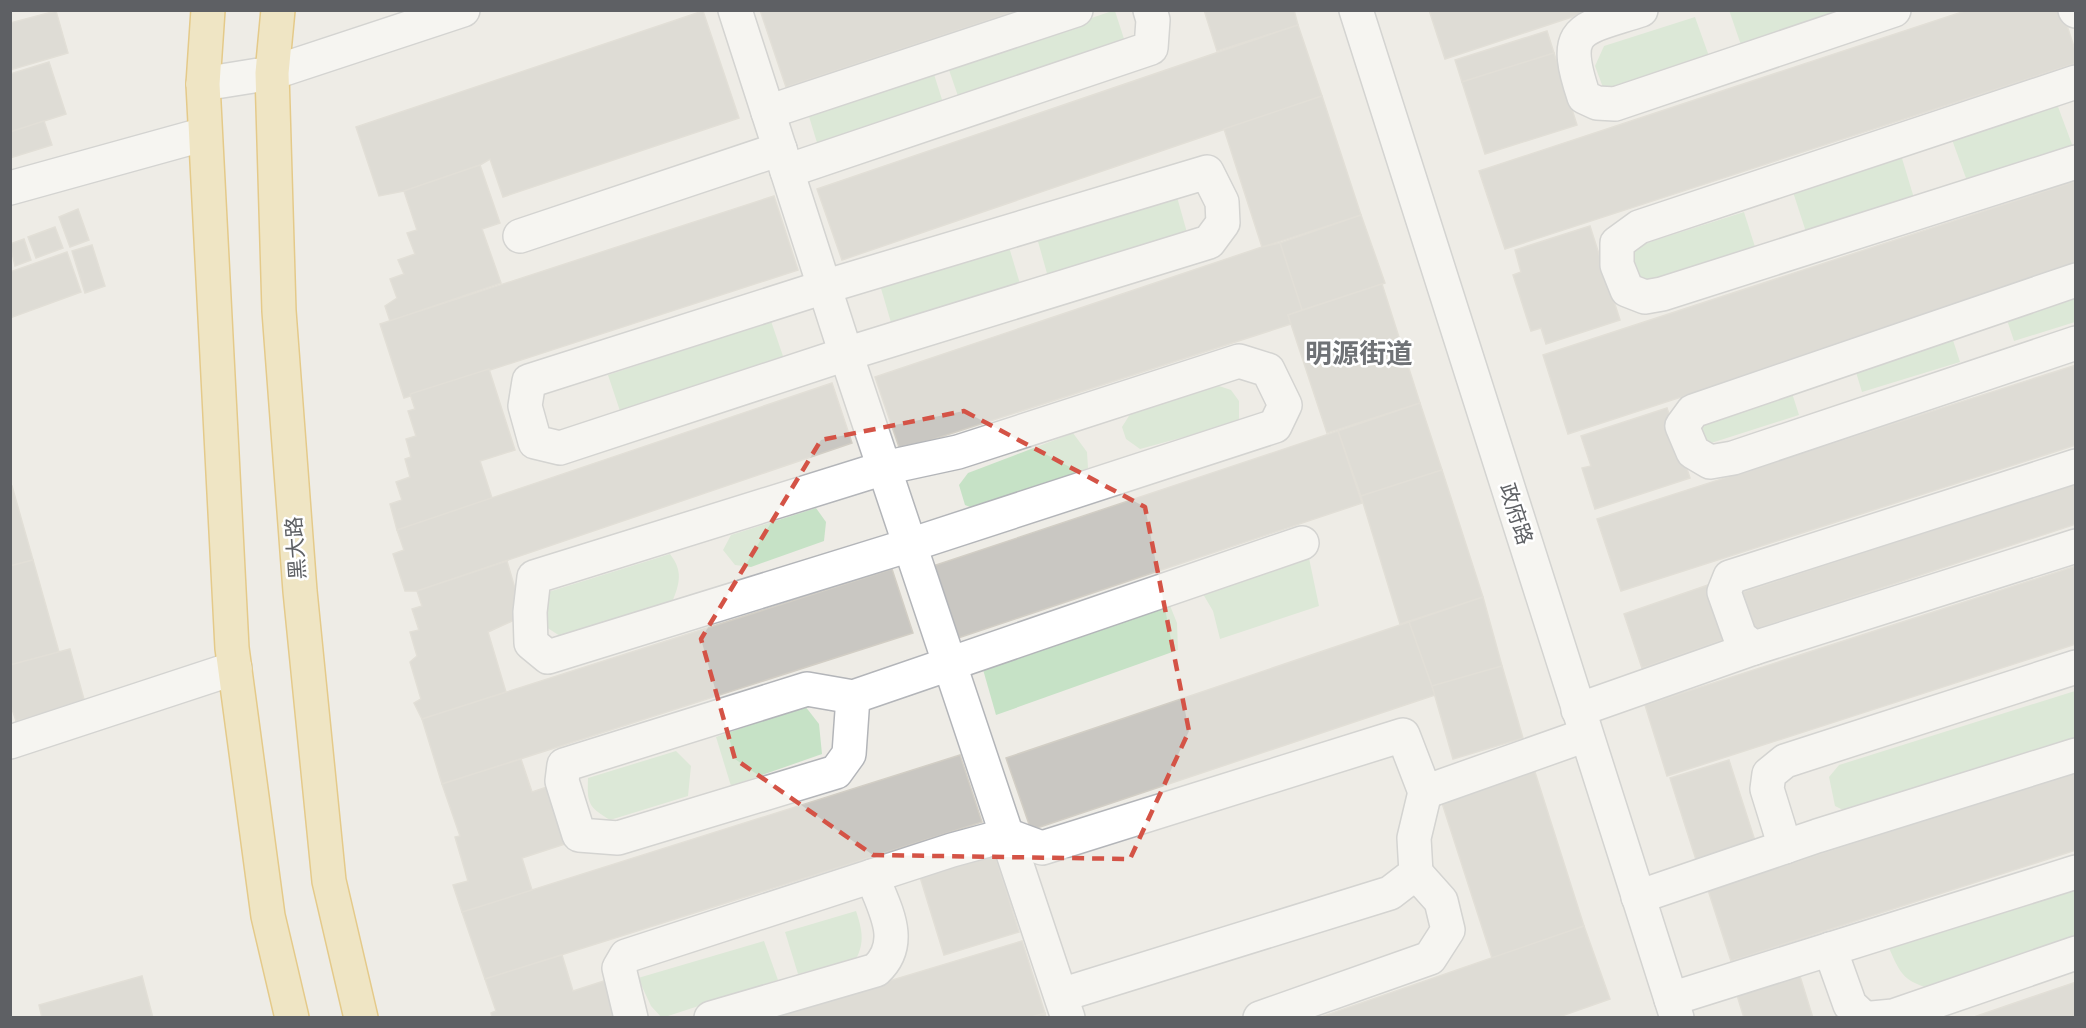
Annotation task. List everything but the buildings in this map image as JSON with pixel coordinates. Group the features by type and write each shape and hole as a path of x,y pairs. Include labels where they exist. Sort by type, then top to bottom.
{"highway":[{"path":"208,10 203,84 205,134 235,668 268,916 292,1017"},
{"name":"黑大路","path":"278,10 272,73 279,311 300,591 329,881 361,1017"}],"street":[{"path":"203,84 272,73 462,10"},
{"path":"735,10 846,354 1065,1006 1390,893 1416,873"},
{"path":"768,112 1076,10"},
{"path":"520,236 783,160 1151,48 1153,20 1150,10"},
{"name":"政府路","path":"1356,10 1674,1008"},
{"path":"1641,10 1585,29 1573,46 1573,64 1584,96 1597,103 1616,104 1894,10"},
{"path":"2076,82 1640,227 1617,243 1617,265 1627,291 1645,297 1662,294 2076,162"},
{"path":"10,188 205,134"},
{"path":"1207,172 1222,202 1223,222 1209,242 846,354 560,448 535,442 525,406 529,381 824,287 1207,172"},
{"path":"2076,280 1693,411 1682,426 1693,452 1710,462 1733,458 2076,343"},
{"path":"1239,361 1268,370 1285,405 1275,426 910,545 548,657 531,643 530,612 534,577 884,468 958,452 1239,361"},
{"path":"1754,648 1740,637 1724,592 1730,577 2076,466"},
{"path":"853,697 849,754 836,772 618,838 579,835 562,781 564,765 807,689 853,697 1302,543"},
{"path":"1425,792 1754,648 2076,546"},
{"path":"1785,847 1767,789 1769,774 1785,761 2076,667"},
{"path":"10,742 235,668"},
{"path":"632,1017 620,968 626,956 952,850 1007,836 1042,848 1404,735 1425,792 1414,838 1416,873 1441,901 1448,930 1430,958 1260,1017"},
{"path":"1638,897 1785,847 2076,755"},
{"path":"1674,1008 1830,949 2076,872"},
{"path":"711,1017 876,970 888,958 892,931 872,876"},
{"path":"1830,949 1850,1005 1864,1017"},
{"path":"1872,1017 1893,1016 2076,953"}],"highlighted area":[{"path":"964,411 1145,507 1189,731 1130,859 873,855 735,759 701,639 821,440"}],"green space":[{"path":"1729,10 1846,11 1742,48"},
{"path":"1115,11 1126,45 960,102 948,67"},
{"path":"1695,17 1710,59 1605,93 1595,66 1604,46"},
{"path":"933,71 944,106 818,146 807,110"},
{"path":"2057,104 2073,147 1967,181 1951,137"},
{"path":"1901,155 1914,198 1806,232 1792,189"},
{"path":"1177,197 1188,236 1048,277 1037,238"},
{"path":"1744,212 1756,250 1643,286 1632,259 1634,247"},
{"path":"1009,247 1021,287 892,326 880,285"},
{"path":"2075,299 2075,322 2014,341 2007,320"},
{"path":"771,321 784,359 621,414 608,375"},
{"path":"1953,340 1960,362 1862,392 1855,369"},
{"path":"1219,386 1231,390 1239,401 1239,422 1140,449 1126,439 1122,427 1132,411"},
{"path":"1792,393 1799,415 1705,445 1698,423"},
{"path":"1073,433 1087,452 1088,468 982,512 965,505 959,485 968,473"},
{"path":"816,508 826,522 824,541 751,567 735,565 723,550 731,535"},
{"path":"670,554 677,566 679,577 672,602 560,636 543,625 545,593"},
{"path":"1309,558 1319,606 1220,639 1213,611 1203,594"},
{"path":"1169,603 1177,623 1178,650 996,715 982,666"},
{"path":"2075,691 2075,743 1847,812 1835,806 1829,777 1839,765"},
{"path":"805,706 819,724 822,754 731,786 716,737"},
{"path":"676,751 691,766 688,796 610,820 590,804 588,778"},
{"path":"2075,888 2075,942 1934,990 1916,984 1905,976 1889,948"},
{"path":"856,911 862,935 861,947 856,959 798,974 785,932"},
{"path":"764,941 778,980 662,1018 651,1006 638,978"}],"district":[{"name":"明源街道","path":"1359,353"}]}
